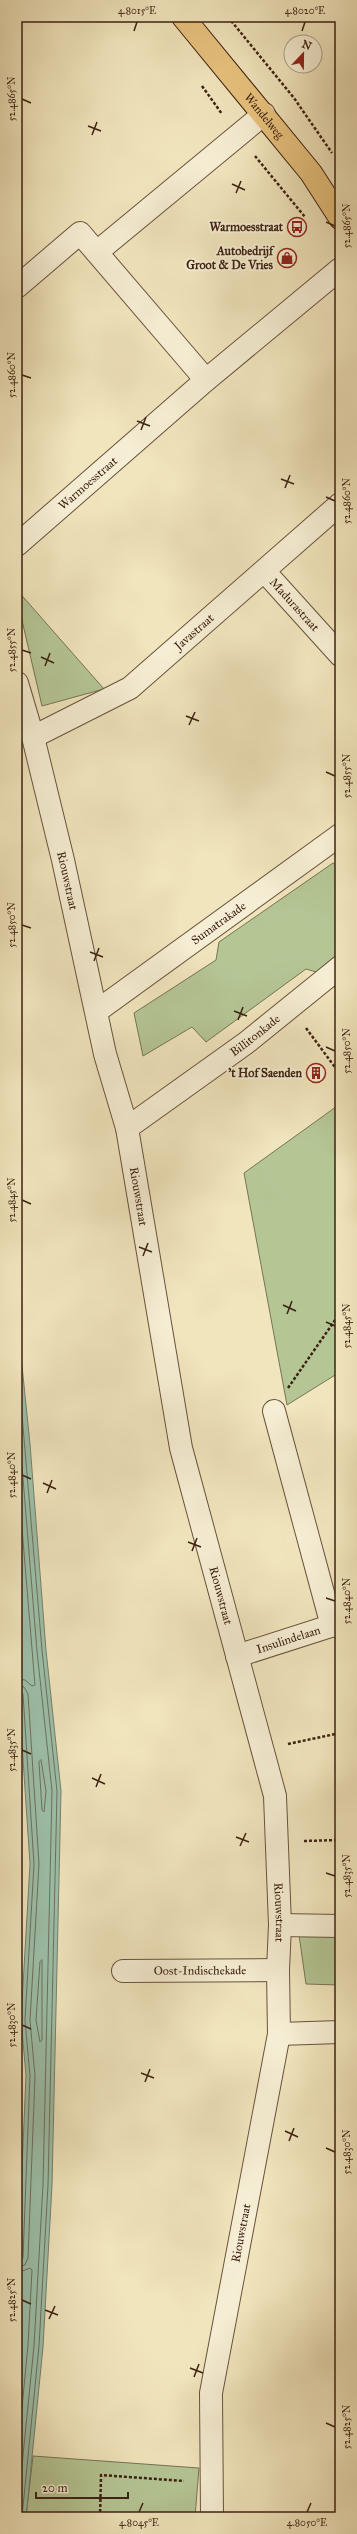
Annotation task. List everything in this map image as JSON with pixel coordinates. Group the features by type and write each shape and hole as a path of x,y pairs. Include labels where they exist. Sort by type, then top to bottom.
{"main road":[{"name":"Wandelweg","path":"183,17 311,173 340,218"}],"street":[{"path":"97,252 264,114"},
{"path":"17,287 80,233 206,380"},
{"name":"Warmoesstraat","path":"19,539 206,380 340,270"},
{"name":"Javastraat","path":"33,737 130,688 265,572 340,504"},
{"name":"Madurastraat","path":"265,572 340,655"},
{"name":"Riouwstraat","path":"17,683 33,737 97,1011 104,1054 127,1128 181,1448 275,1796 280,1925 278,1970 279,2034 211,2393 210,2482 212,2517"},
{"name":"Sumatrakade","path":"97,1011 340,835"},
{"name":"Billitonkade","path":"127,1128 246,1043 340,966"},
{"path":"274,1411 336,1624"},
{"name":"Insulindelaan","path":"237,1656 336,1624"},
{"path":"280,1925 340,1926"},
{"name":"Oost-Indischekade","path":"123,1971 278,1970"},
{"path":"279,2034 340,2032"}],"path":[{"path":"228,17 294,98 336,158"},
{"path":"314,1040 340,1074"},
{"path":"274,1411 289,1385 340,1313"},
{"path":"263,1749 340,1733"},
{"path":"276,1842 340,1840"},
{"path":"100,2517 101,2475 210,2482"}],"shaded area":[{"path":"17,590 104,689 42,706 17,599"},
{"path":"333,863 340,868 340,952 316,972 306,969 206,1042 192,1027 143,1056 134,1013 216,960 219,942"},
{"path":"340,1104 340,1372 287,1405 244,1173"},
{"path":"340,1930 340,1985 306,1984 299,1935"},
{"path":"33,2456 199,2468 195,2517 26,2517"}],"water":[{"path":"17,1317 30,1444 46,1650 61,1791 52,2185 43,2347 26,2517 17,2517 17,2286 26,2075 21,2020 30,1864 17,1669"}],"place":[{"name":"Warmoesstraat","path":"297,227"},
{"name":"Autobedrijf Groot & De Vries","path":"287,258"},
{"name":"'t Hof Saenden","path":"316,1073"}]}
